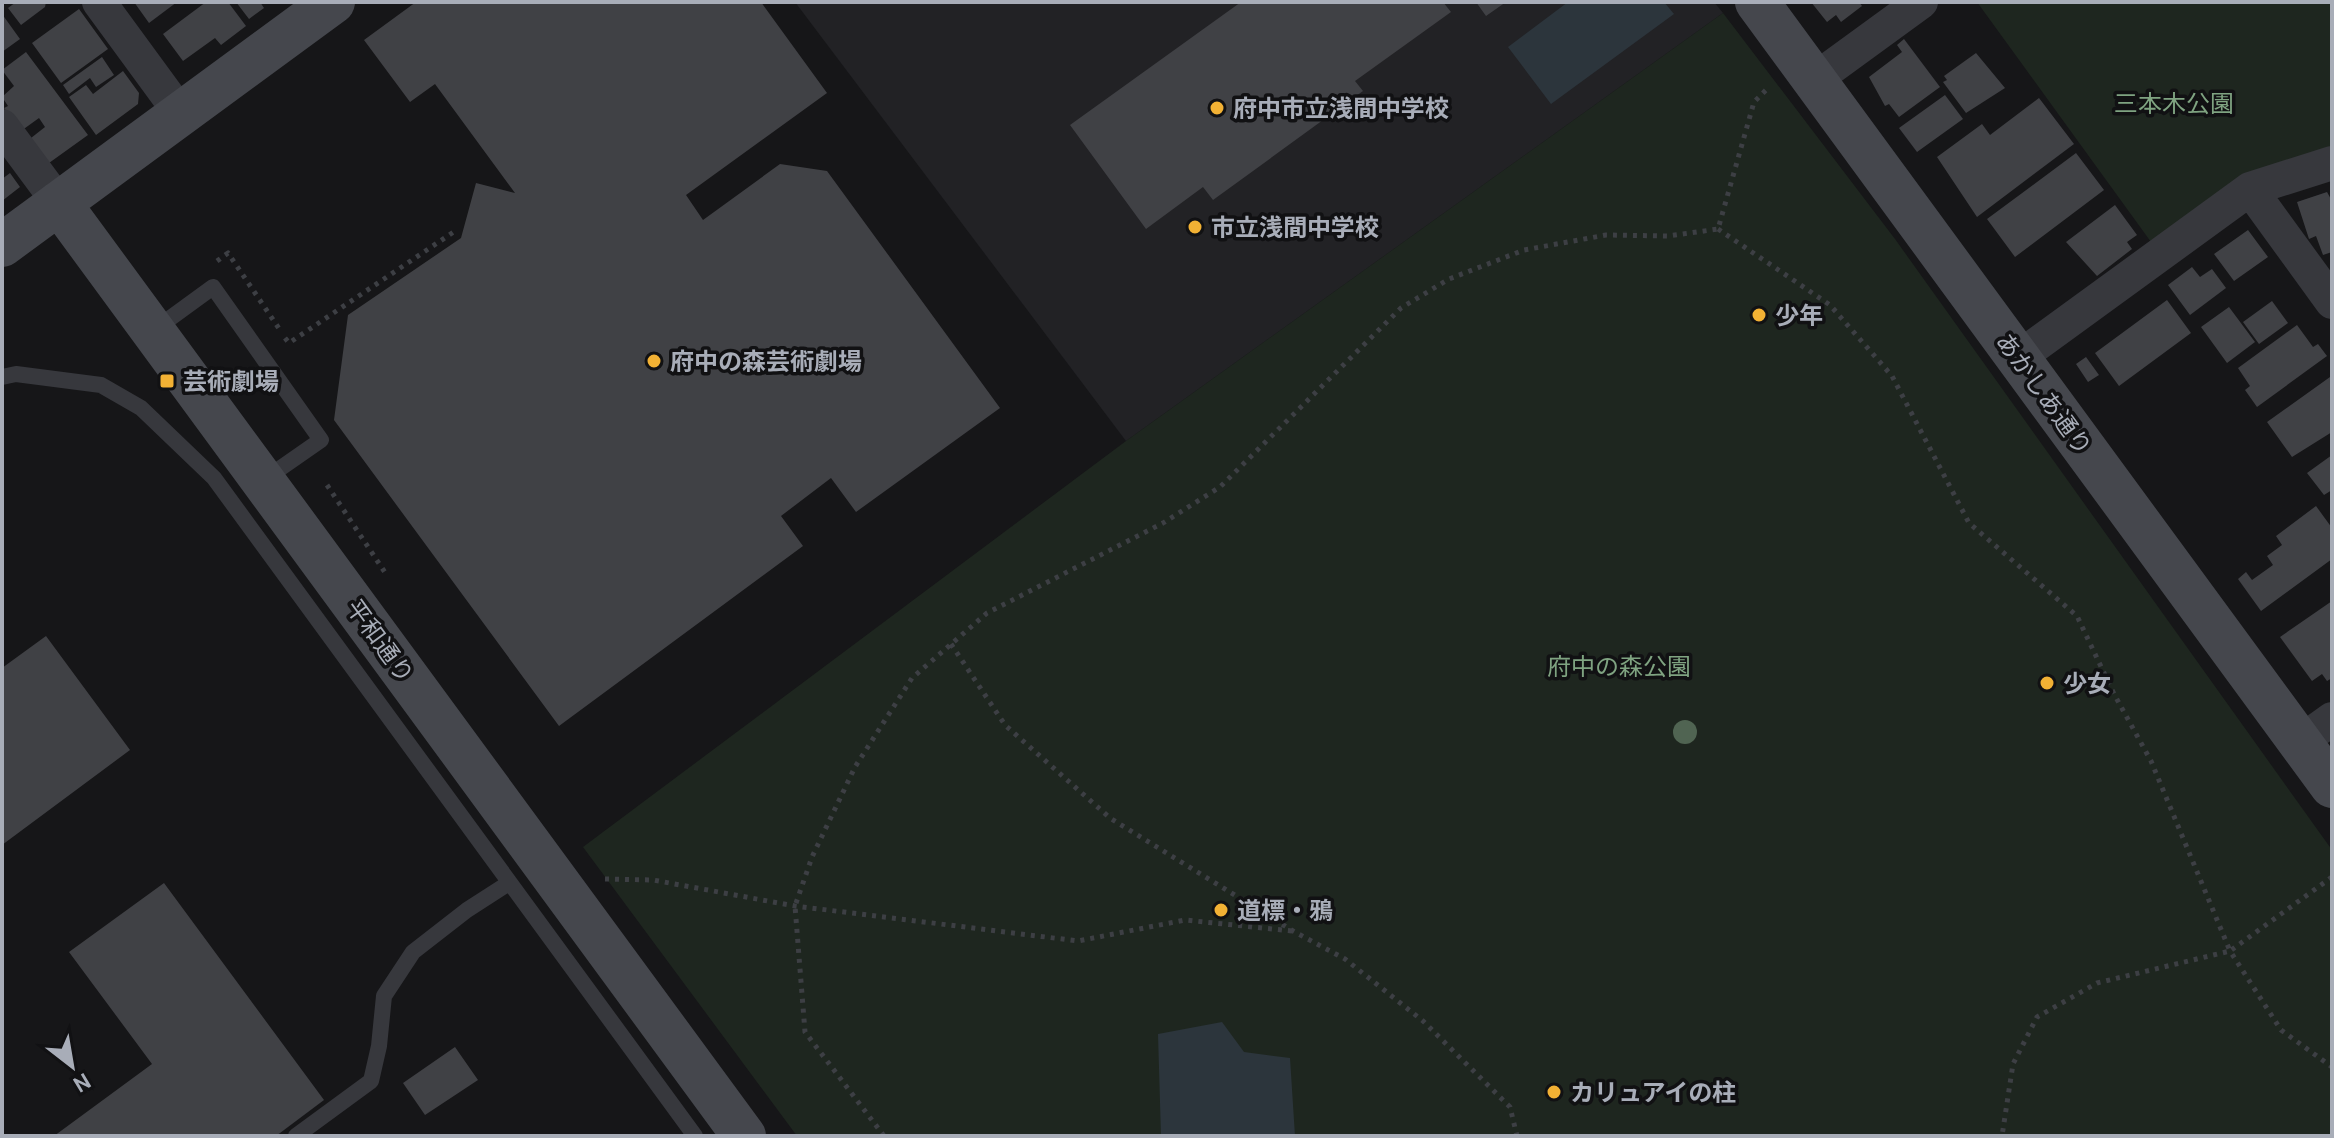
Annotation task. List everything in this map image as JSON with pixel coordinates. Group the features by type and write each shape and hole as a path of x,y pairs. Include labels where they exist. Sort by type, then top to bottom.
{"street":[{"path":"99,2 181,114"},
{"path":"2,245 333,2"},
{"name":"あかしあ通り","path":"1757,2 2018,358 2316,730 2332,786"},
{"path":"1807,69 1921,2"},
{"path":"2,126 59,203"},
{"path":"2018,358 2250,189 2332,163"},
{"path":"2250,189 2332,302"},
{"name":"平和通り","path":"59,203 744,1136"}],"lane":[{"path":"152,330 213,287 321,440 263,481"},
{"path":"2,377 16,374 101,385 141,408 214,478 695,1136"},
{"path":"296,1136 371,1081 379,1046 384,996 413,952 467,910 509,883"}],"path":[{"path":"1718,229 1754,102 1807,69"},
{"path":"884,1136 805,1032 795,906 812,857 855,767 912,678 987,613 1163,523 1220,487 1401,308 1449,279 1524,250 1606,235 1668,236 1718,229 1830,305 1892,376 1969,523 2077,616 2114,694 2151,761 2230,951 2281,1030 2332,1067"},
{"path":"205,269 228,253 289,343 455,231"},
{"path":"951,644 1005,725 1110,818 1293,931 1345,959 1423,1021 1510,1107 1517,1136"},
{"path":"2002,1136 2013,1064 2037,1017 2097,983 2230,951 2332,877"},
{"path":"555,879 653,880 795,906 1078,941 1185,920 1293,931"}],"shaded area":[{"name":"市立浅間中学校","path":"795,2 1714,2 1723,13 1126,441"},
{"path":"1568,2 1664,2 1674,14 1551,104 1508,47"},
{"path":"1222,1022 1244,1052 1290,1058 1295,1136 1161,1136 1158,1034"}],"green space":[{"name":"三本木公園","path":"1977,2 2331,2 2332,146 2241,178 2151,242"},
{"name":"府中の森公園","path":"1723,13 1895,239 2332,850 2332,1136 797,1136 583,847 1126,441"}],"building":[{"path":"16,2 46,2 45,7 21,25 8,8"},
{"path":"134,2 177,2 149,23"},
{"path":"206,2 228,2 246,26 221,45 215,38 183,61 163,34"},
{"path":"236,2 260,2 264,8 249,19"},
{"name":"府中の森芸術劇場","path":"416,2 761,2 827,93 686,195 703,220 780,164 827,171 1000,408 856,512 831,478 781,516 803,546 559,726 334,420 348,315 461,238 476,183 515,193 435,84 410,102 364,40"},
{"name":"府中市立浅間中学校","path":"1241,2 1443,2 1451,12 1355,81 1363,91 1213,200 1203,187 1146,229 1070,125"},
{"path":"1476,2 1506,2 1486,16"},
{"path":"1811,2 1859,2 1862,6 1841,22 1836,15 1827,22"},
{"path":"79,9 108,49 61,83 32,43"},
{"path":"2,14 20,39 2,52"},
{"path":"1904,39 1940,87 1899,117 1889,104 1885,106 1869,77 1902,52 1897,45"},
{"path":"26,52 88,135 49,163 31,138 45,127 39,118 21,131 4,108 8,106 2,97 14,86 2,70"},
{"path":"1976,53 2005,88 1966,113 1943,82 1947,80 1944,76"},
{"path":"102,57 114,75 96,87 90,78 69,94 63,85"},
{"path":"123,71 139,93 138,104 96,135 69,97 86,85 93,94"},
{"path":"1945,95 1963,119 1917,152 1899,128"},
{"path":"2039,98 2074,144 1977,217 1937,157 1982,124 1990,135"},
{"path":"2076,153 2104,190 2015,257 1987,219"},
{"path":"10,173 20,187 2,201 2,179"},
{"path":"2327,192 2332,201 2332,252 2323,255 2316,236 2309,239 2297,202"},
{"path":"2115,205 2137,235 2127,242 2132,249 2097,276 2066,242"},
{"path":"2248,230 2268,257 2234,281 2214,254"},
{"path":"2192,267 2200,277 2212,269 2226,288 2190,315 2168,285"},
{"path":"2167,300 2191,333 2119,386 2095,353"},
{"path":"2272,301 2288,323 2259,344 2243,322"},
{"path":"2229,307 2255,342 2227,363 2201,327"},
{"path":"2297,325 2313,347 2318,344 2327,356 2257,407 2245,390 2250,386 2238,368"},
{"path":"2086,357 2099,375 2088,382 2076,364"},
{"path":"2330,377 2332,432 2292,457 2267,422"},
{"path":"2332,455 2332,490 2324,495 2307,473"},
{"path":"2316,506 2332,528 2332,559 2261,611 2238,579 2246,572 2252,580 2273,565 2267,556 2282,545 2276,536"},
{"path":"2332,601 2332,678 2327,681 2322,674 2312,681 2280,637"},
{"path":"46,636 130,750 2,845 2,668"},
{"path":"164,883 324,1100 276,1136 54,1136 152,1064 69,952"},
{"path":"455,1047 478,1080 425,1115 403,1083"}],"place":[{"name":"府中市立浅間中学校","path":"1217,108"},
{"name":"市立浅間中学校","path":"1195,227"},
{"name":"少年","path":"1759,315"},
{"name":"府中の森芸術劇場","path":"654,361"},
{"name":"芸術劇場","path":"167,381"},
{"name":"少女","path":"2047,683"},
{"name":"道標・鴉","path":"1221,910"},
{"name":"カリュアイの柱","path":"1554,1092"}]}
